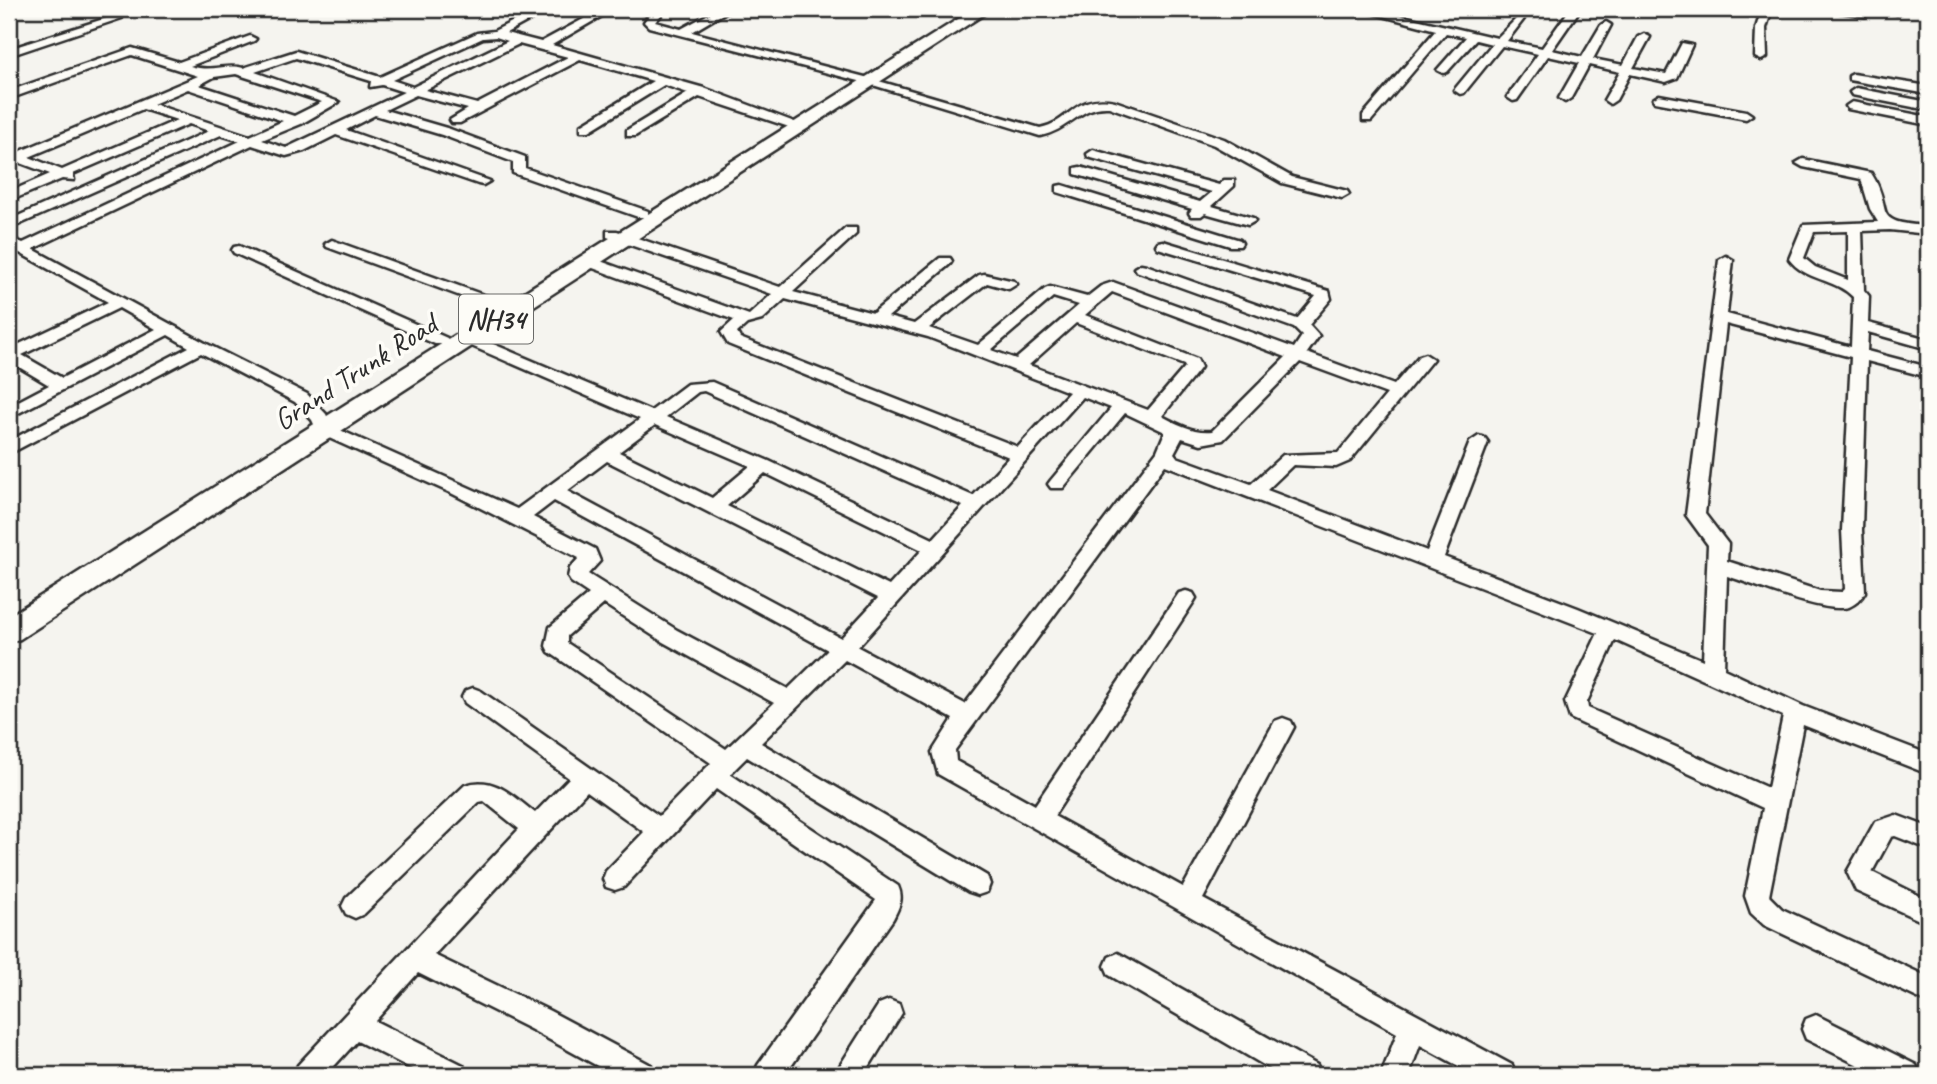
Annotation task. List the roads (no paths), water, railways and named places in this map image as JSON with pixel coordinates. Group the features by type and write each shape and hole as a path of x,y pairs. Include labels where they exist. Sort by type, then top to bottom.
{"highway":[{"name":"Grand Trunk Road","path":"9,631 441,341 617,236 971,9"},
{"name":"Grand Trunk Road","path":"870,76 984,9"},
{"name":"Grand Trunk Road","path":"9,614 466,338 587,261 643,215 795,124"}],"street":[{"path":"496,34 545,9"},
{"path":"541,47 609,9"},
{"path":"635,9 657,14 650,23 870,76 1041,132 1052,130 1089,102 1111,104 1210,138 1287,180 1342,194"},
{"path":"683,32 726,9"},
{"path":"1361,9 1501,43 1666,78 1673,76 1686,45"},
{"path":"1761,57 1761,28 1767,9"},
{"path":"1840,9 1864,13"},
{"path":"1884,9 1897,11"},
{"path":"1513,97 1574,11"},
{"path":"9,53 117,18"},
{"path":"1460,90 1519,19"},
{"path":"1565,98 1606,25"},
{"path":"1367,118 1443,29"},
{"path":"378,83 481,35 496,34 664,80 795,124"},
{"path":"1443,70 1473,36"},
{"path":"1610,100 1644,37"},
{"path":"181,65 250,38"},
{"path":"144,105 286,152 518,40"},
{"path":"9,95 126,52 136,51 208,74"},
{"path":"244,72 296,54 378,83 479,108"},
{"path":"456,120 578,56"},
{"path":"13,159 191,86 208,74 226,69 244,72 333,102 125,201 16,245"},
{"path":"1651,114 1666,78"},
{"path":"1853,78 1928,90"},
{"path":"585,128 664,80"},
{"path":"191,86 297,121"},
{"path":"631,133 700,91"},
{"path":"1856,92 1928,106"},
{"path":"1659,99 1746,115"},
{"path":"1852,106 1928,121"},
{"path":"374,111 520,160 518,170 643,215"},
{"path":"9,197 188,120"},
{"path":"377,144 418,124"},
{"path":"335,130 483,181"},
{"path":"9,225 219,131"},
{"path":"141,140 203,164"},
{"path":"1093,154 1225,187 1141,268 1116,288"},
{"path":"13,159 63,174 125,201"},
{"path":"1803,163 1866,176 1876,210 1888,226"},
{"path":"1080,171 1248,221"},
{"path":"1062,189 1234,243"},
{"path":"1855,226 1856,290"},
{"path":"1719,566 1820,598 1838,601 1852,597 1855,592 1852,530 1861,296 1856,290 1805,267 1796,259 1808,228 1888,226 1928,230"},
{"path":"587,261 744,319 756,317 851,231"},
{"path":"617,236 783,293 918,329 1122,406 1173,429 1201,438 1213,438 1296,356 1311,336 1300,325 1141,268"},
{"path":"332,244 498,305"},
{"path":"16,245 201,347 301,398 322,423 520,517 588,554 590,561 577,575 670,636 790,701"},
{"path":"1163,245 1321,292 1324,299 1300,325"},
{"path":"239,250 441,341"},
{"path":"1713,673 1718,544 1695,515 1726,260"},
{"path":"876,319 944,261"},
{"path":"918,329 981,279 992,278 1009,284"},
{"path":"1018,366 1106,289 1116,288 1397,392"},
{"path":"979,352 1050,292 1090,303"},
{"path":"9,355 120,302"},
{"path":"1074,317 1188,359 1193,365 1150,417"},
{"path":"1719,317 1928,372"},
{"path":"744,319 729,332 734,341 1021,455"},
{"path":"1858,325 1928,344"},
{"path":"9,413 169,328"},
{"path":"466,338 762,465 937,549"},
{"path":"9,448 201,347"},
{"path":"9,355 61,385"},
{"path":"1254,492 1289,459 1341,459 1425,359"},
{"path":"520,517 693,388 713,387 977,505"},
{"path":"615,879 660,830 893,597 1080,390"},
{"path":"1057,484 1122,406"},
{"path":"1173,429 1174,436 1166,453 943,752 946,767 1502,1075"},
{"path":"1433,560 1479,442"},
{"path":"606,453 893,597"},
{"path":"1166,453 1171,460 1610,630 1713,673 1795,712 1928,764"},
{"path":"715,506 762,465"},
{"path":"553,492 968,716"},
{"path":"603,593 557,633 556,646 889,894 884,911 768,1075"},
{"path":"1038,818 1186,598"},
{"path":"1610,630 1576,702 1578,712 1584,718 1776,803"},
{"path":"473,697 660,830"},
{"path":"1795,712 1757,896 1764,910 1773,917 1928,990"},
{"path":"1188,902 1283,727"},
{"path":"745,745 978,884"},
{"path":"308,1075 535,827 585,777"},
{"path":"355,906 473,792 488,791 535,827"},
{"path":"1928,838 1896,825 1882,829 1859,872 1866,883 1928,912"},
{"path":"414,958 540,1020 641,1075"},
{"path":"1118,966 1307,1075"},
{"path":"848,1075 889,1013"},
{"path":"353,1025 453,1075"},
{"path":"1395,1075 1413,1027"},
{"path":"1816,1029 1906,1075"}]}
